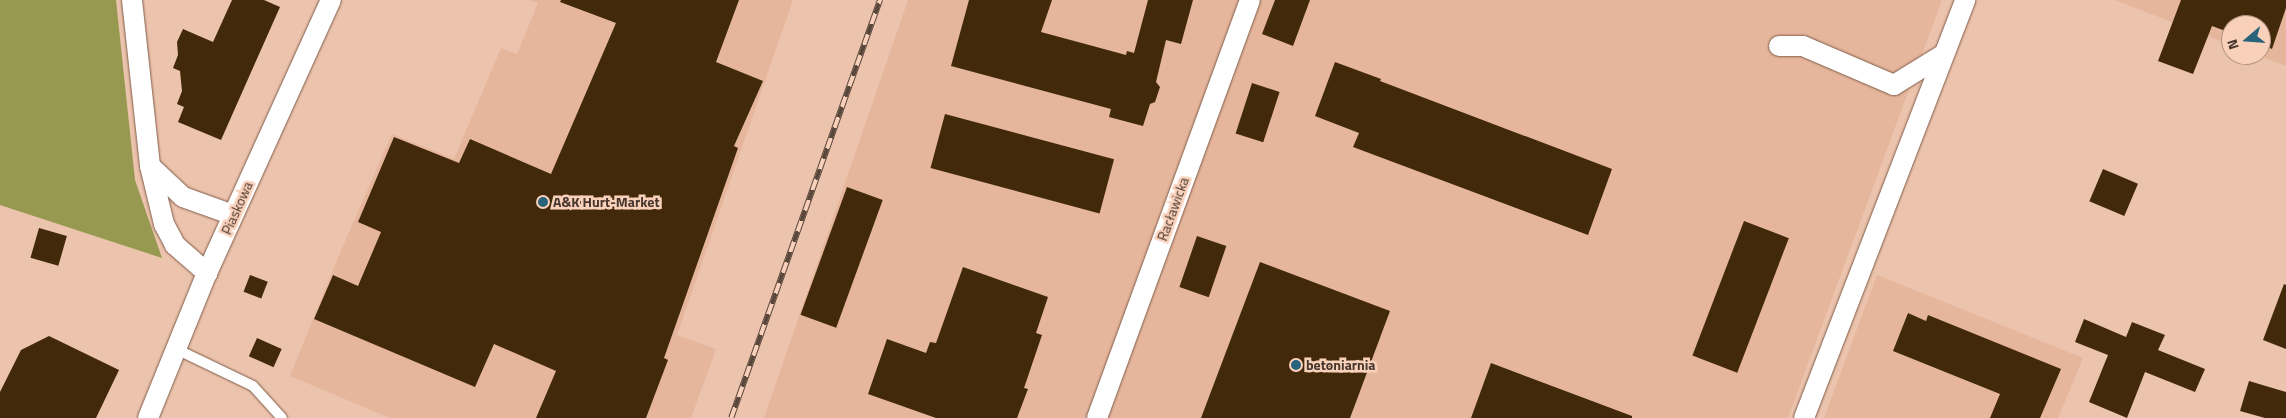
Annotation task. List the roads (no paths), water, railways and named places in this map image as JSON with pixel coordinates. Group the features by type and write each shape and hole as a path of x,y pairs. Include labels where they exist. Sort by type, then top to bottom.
{"street":[{"path":"132,0 150,166 164,224 175,245 207,273"},
{"name":"Piaskowa","path":"148,418 207,273 330,0"},
{"name":"Racławicka","path":"1097,418 1250,0"},
{"path":"1804,418 1965,0"},
{"path":"1780,46 1803,46 1894,85 1944,54"},
{"path":"150,166 183,197 233,215"}],"lane":[{"path":"176,349 253,386 282,418"}],"railway":[{"path":"731,418 880,0"}],"place":[{"name":"A&K Hurt-Market","path":"543,202"},
{"name":"betoniarnia","path":"1296,365"}]}
